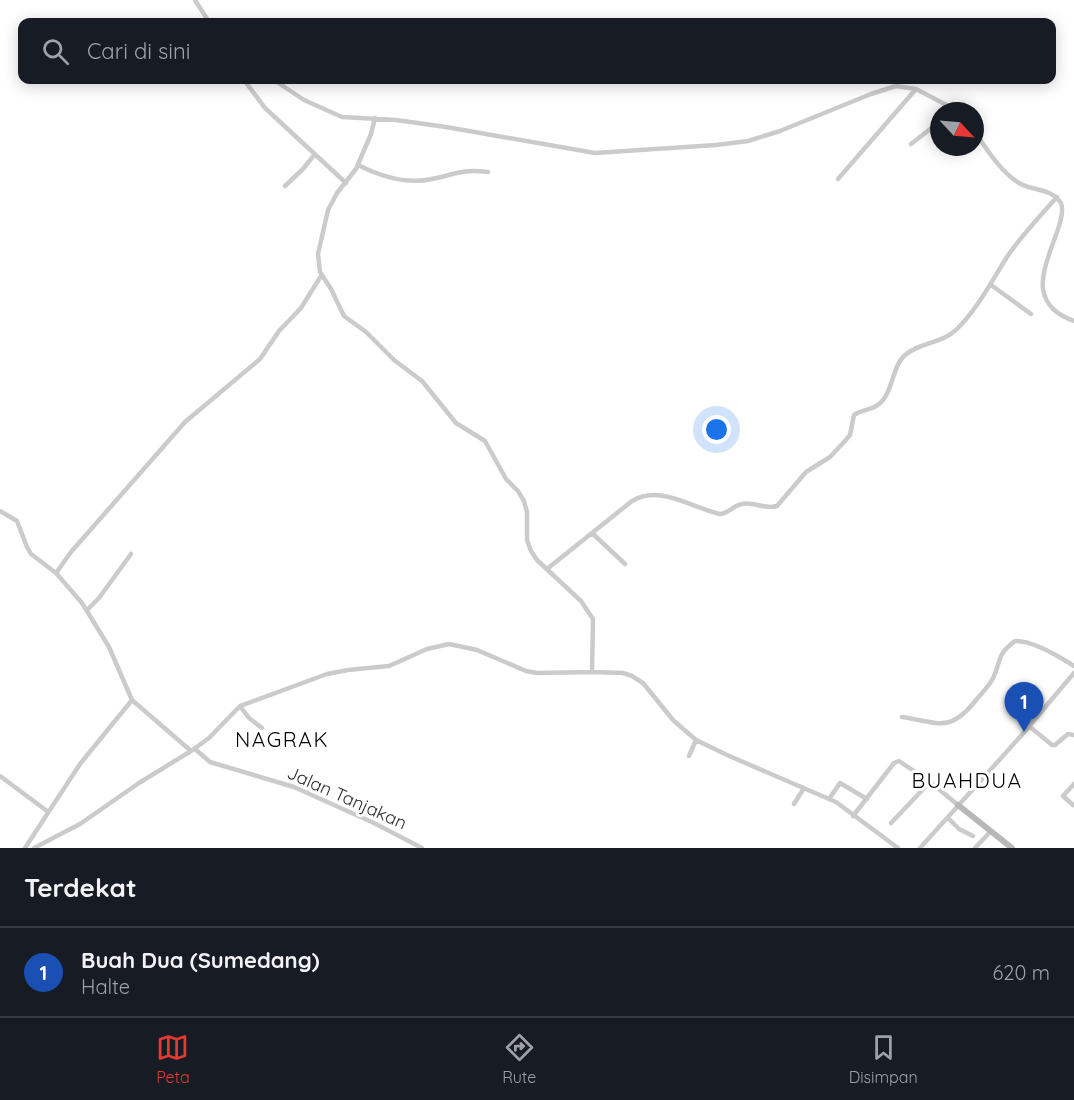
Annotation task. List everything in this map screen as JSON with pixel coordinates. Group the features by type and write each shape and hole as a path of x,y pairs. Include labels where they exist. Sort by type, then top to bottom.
{"street":[{"path":"195,0 206,18"},
{"path":"247,84 265,108 346,183"},
{"path":"280,84 304,100 335,114 348,117 375,118 457,129 602,153 748,141 896,86 916,89 939,102"},
{"path":"838,179 916,89"},
{"path":"375,118 358,165 331,203 323,226 317,261 321,276 331,289 344,316 422,381 456,423 484,441 506,479 520,493 527,512 528,544 537,560 581,602 593,619 592,672"},
{"path":"911,144 930,129"},
{"path":"984,145 994,159 1018,182 1027,187 1050,192 1063,206 1063,212 1044,265 1043,286 1050,307 1058,314 1074,321"},
{"path":"285,186 315,154"},
{"path":"358,165 386,177 412,181 432,179 465,170 488,172"},
{"path":"547,569 632,501 643,496 675,498 720,514 727,513 743,503 776,507 806,472 830,457 840,447 850,435 852,418 856,413 881,403 891,385 901,358 914,349 940,340 953,332 976,308 1008,256 1057,197"},
{"path":"56,573 70,552 185,422 260,359 279,331 301,308 321,276"},
{"path":"991,285 1031,314"},
{"path":"0,511 17,521 31,554 56,573 87,610 117,662 132,700 80,764 47,811 25,848"},
{"path":"592,533 625,564"},
{"path":"87,610 99,598 131,554"},
{"path":"902,717 947,723 959,718 993,679 1000,655 1017,640 1050,652 1074,666"},
{"path":"34,848 80,824 138,783 193,750 209,738 240,706 327,674 389,666 427,649 449,644 477,650 531,672 623,673 640,680 673,720 696,740 829,799 896,847"},
{"path":"920,848 1074,673"},
{"name":"Jalan Tanjakan","path":"132,700 210,762 294,787 357,815 422,848"},
{"path":"240,706 249,718 262,728"},
{"path":"1029,726 1052,746 1068,734 1074,735"},
{"path":"689,756 696,740"},
{"path":"853,816 898,761 901,761 1012,848"},
{"path":"0,776 47,811"},
{"path":"891,823 930,782"},
{"path":"829,799 840,783 867,799"},
{"path":"1073,805 1063,796 1074,784"},
{"path":"794,804 804,788"},
{"path":"948,818 959,829 973,836"},
{"path":"975,848 991,831"}],"place":[{"name":"Buah Dua (Sumedang)","path":"1024,732"}],"district":[{"name":"NAGRAK","path":"282,740"},
{"name":"BUAHDUA","path":"967,781"}]}
